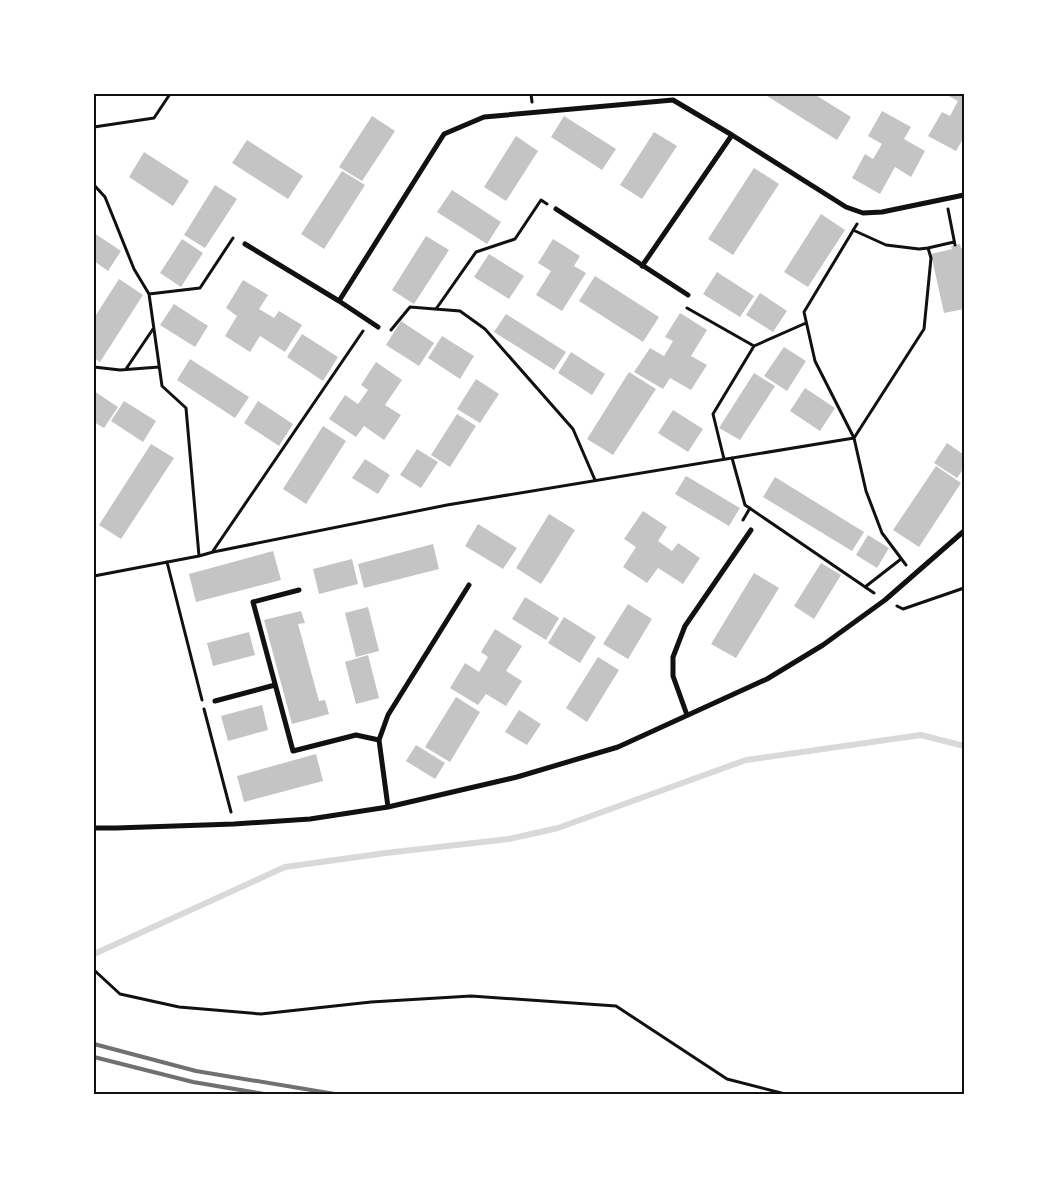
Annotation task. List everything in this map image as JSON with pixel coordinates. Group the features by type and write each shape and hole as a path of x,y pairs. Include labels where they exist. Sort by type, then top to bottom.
{"street":[{"path":"339,301 444,134 484,117 673,100 846,207 863,213 882,212 964,196"},
{"path":"642,266 732,135"},
{"path":"556,209 688,295"},
{"path":"245,244 378,327"},
{"path":"687,715 673,676 673,657 684,626 751,530"},
{"path":"94,828 234,824 310,819 388,807 517,777 618,747 768,679 823,645 914,577 964,531"},
{"path":"388,807 379,740 388,715 470,585"},
{"path":"298,590 253,602 293,751 356,735 379,740"},
{"path":"215,701 275,685"}],"path":[{"path":"94,126 154,118 170,94"},
{"path":"94,185 105,197 134,269 149,294 162,386 186,408 199,556"},
{"path":"436,309 476,252 515,239 541,200 556,209"},
{"path":"853,230 886,245 919,249 955,244 946,200"},
{"path":"863,213 804,312 815,361 854,438 866,491 882,533 914,577"},
{"path":"149,294 200,288 233,238 245,244"},
{"path":"94,576 447,504 854,438 924,329 931,258 928,248"},
{"path":"688,295 682,305 754,346"},
{"path":"378,327 388,334 410,307 460,311 485,330 573,429 595,480"},
{"path":"213,552 369,321"},
{"path":"724,459 712,414 754,346 806,324"},
{"path":"125,370 154,328"},
{"path":"94,367 125,370 159,367"},
{"path":"732,458 746,505 885,600 903,610 964,588"},
{"path":"865,587 901,559"},
{"path":"167,562 234,824"},
{"path":"94,970 120,994 179,1007 261,1014 371,1002 471,996 616,1006 727,1079 785,1094"}],"building":[{"path":"769,94 814,94 851,117 837,140 767,96"},
{"path":"945,94 964,94 964,137 956,151 928,136 942,112 950,116 958,101"},
{"path":"882,111 911,127 904,139 925,151 911,177 895,167 880,194 852,178 865,154 873,159 882,144 868,136"},
{"path":"372,116 395,131 362,181 339,167"},
{"path":"564,116 616,149 602,170 551,137"},
{"path":"654,132 677,146 642,199 620,185"},
{"path":"516,136 538,151 506,201 484,187"},
{"path":"247,140 303,176 288,199 232,163"},
{"path":"144,152 189,181 173,206 129,177"},
{"path":"754,168 779,184 733,255 708,239"},
{"path":"342,171 365,185 324,249 301,234"},
{"path":"215,185 237,199 205,248 184,235"},
{"path":"452,190 501,222 487,244 437,212"},
{"path":"821,214 845,230 808,287 784,272"},
{"path":"94,233 121,251 108,271 94,261"},
{"path":"426,236 449,250 414,304 392,290"},
{"path":"182,239 203,253 181,287 160,273"},
{"path":"553,239 580,256 574,266 586,273 562,311 536,295 551,271 538,263"},
{"path":"960,244 961,248 964,247 964,309 944,313 931,254 952,249 951,246"},
{"path":"489,254 524,276 509,299 474,277"},
{"path":"717,272 754,296 740,317 703,294"},
{"path":"595,276 659,317 643,342 579,301"},
{"path":"119,279 143,295 100,362 94,358 94,318"},
{"path":"243,280 268,295 259,309 274,318 279,311 302,325 285,352 260,336 250,352 225,336 237,316 226,308"},
{"path":"760,293 787,311 773,332 746,315"},
{"path":"174,304 208,326 195,347 160,325"},
{"path":"680,313 707,330 691,356 707,365 691,390 670,378 663,389 634,372 650,348 664,356 673,341 665,337"},
{"path":"506,314 566,352 554,370 494,332"},
{"path":"401,321 434,343 419,366 386,345"},
{"path":"302,334 338,357 323,381 287,357"},
{"path":"442,336 474,356 460,379 428,358"},
{"path":"784,347 806,361 787,391 764,376"},
{"path":"571,352 605,374 592,395 558,373"},
{"path":"190,359 249,397 235,418 177,380"},
{"path":"376,362 402,380 385,405 401,415 384,440 364,426 356,437 329,419 345,395 358,404 368,390 361,385"},
{"path":"629,372 656,389 613,455 587,439"},
{"path":"754,373 775,386 740,440 719,428"},
{"path":"476,379 499,394 480,423 457,409"},
{"path":"805,388 835,408 820,431 790,411"},
{"path":"94,391 118,407 104,428 94,422"},
{"path":"124,401 156,421 143,442 111,421"},
{"path":"258,401 293,424 279,446 244,423"},
{"path":"673,410 703,429 688,452 658,433"},
{"path":"457,414 476,426 450,467 431,455"},
{"path":"323,426 346,441 306,504 283,489"},
{"path":"947,443 964,455 964,468 957,478 934,463"},
{"path":"151,444 174,458 121,539 99,525"},
{"path":"417,449 438,462 421,488 400,475"},
{"path":"365,459 390,475 378,494 352,478"},
{"path":"936,466 961,483 919,547 893,530"},
{"path":"686,476 740,508 729,526 675,494"},
{"path":"775,477 864,532 852,551 763,497"},
{"path":"643,511 667,527 658,541 672,551 678,543 700,558 683,584 658,568 647,583 623,567 636,547 624,539"},
{"path":"549,514 575,530 541,584 516,568"},
{"path":"478,524 517,548 503,569 465,546"},
{"path":"868,535 889,548 877,568 856,555"},
{"path":"433,544 439,569 364,588 358,564"},
{"path":"273,551 281,580 196,602 189,574"},
{"path":"352,559 358,584 319,594 313,569"},
{"path":"821,563 841,575 814,619 794,606"},
{"path":"754,573 779,588 736,658 711,644"},
{"path":"525,597 559,618 546,640 512,619"},
{"path":"628,604 652,619 628,659 603,644"},
{"path":"368,607 379,651 356,657 345,613"},
{"path":"301,611 305,623 298,624 319,701 325,700 329,714 292,724 264,620"},
{"path":"564,617 596,637 580,663 548,643"},
{"path":"495,629 522,646 506,671 522,681 506,706 486,694 478,705 450,688 465,663 479,672 488,657 481,652"},
{"path":"249,632 255,655 213,666 207,643"},
{"path":"368,655 379,698 356,704 345,662"},
{"path":"598,657 619,670 587,722 566,708"},
{"path":"456,697 480,712 450,762 425,747"},
{"path":"262,705 268,730 228,741 221,716"},
{"path":"519,710 541,724 527,745 505,732"},
{"path":"416,745 445,763 435,779 406,761"},
{"path":"316,754 323,781 244,802 237,776"}],"waterway":[{"path":"94,954 285,867 509,839 558,828 746,760 921,735 964,746"}],"railway":[{"path":"94,1044 196,1071 335,1094"},
{"path":"94,1057 193,1082 264,1094"}]}
